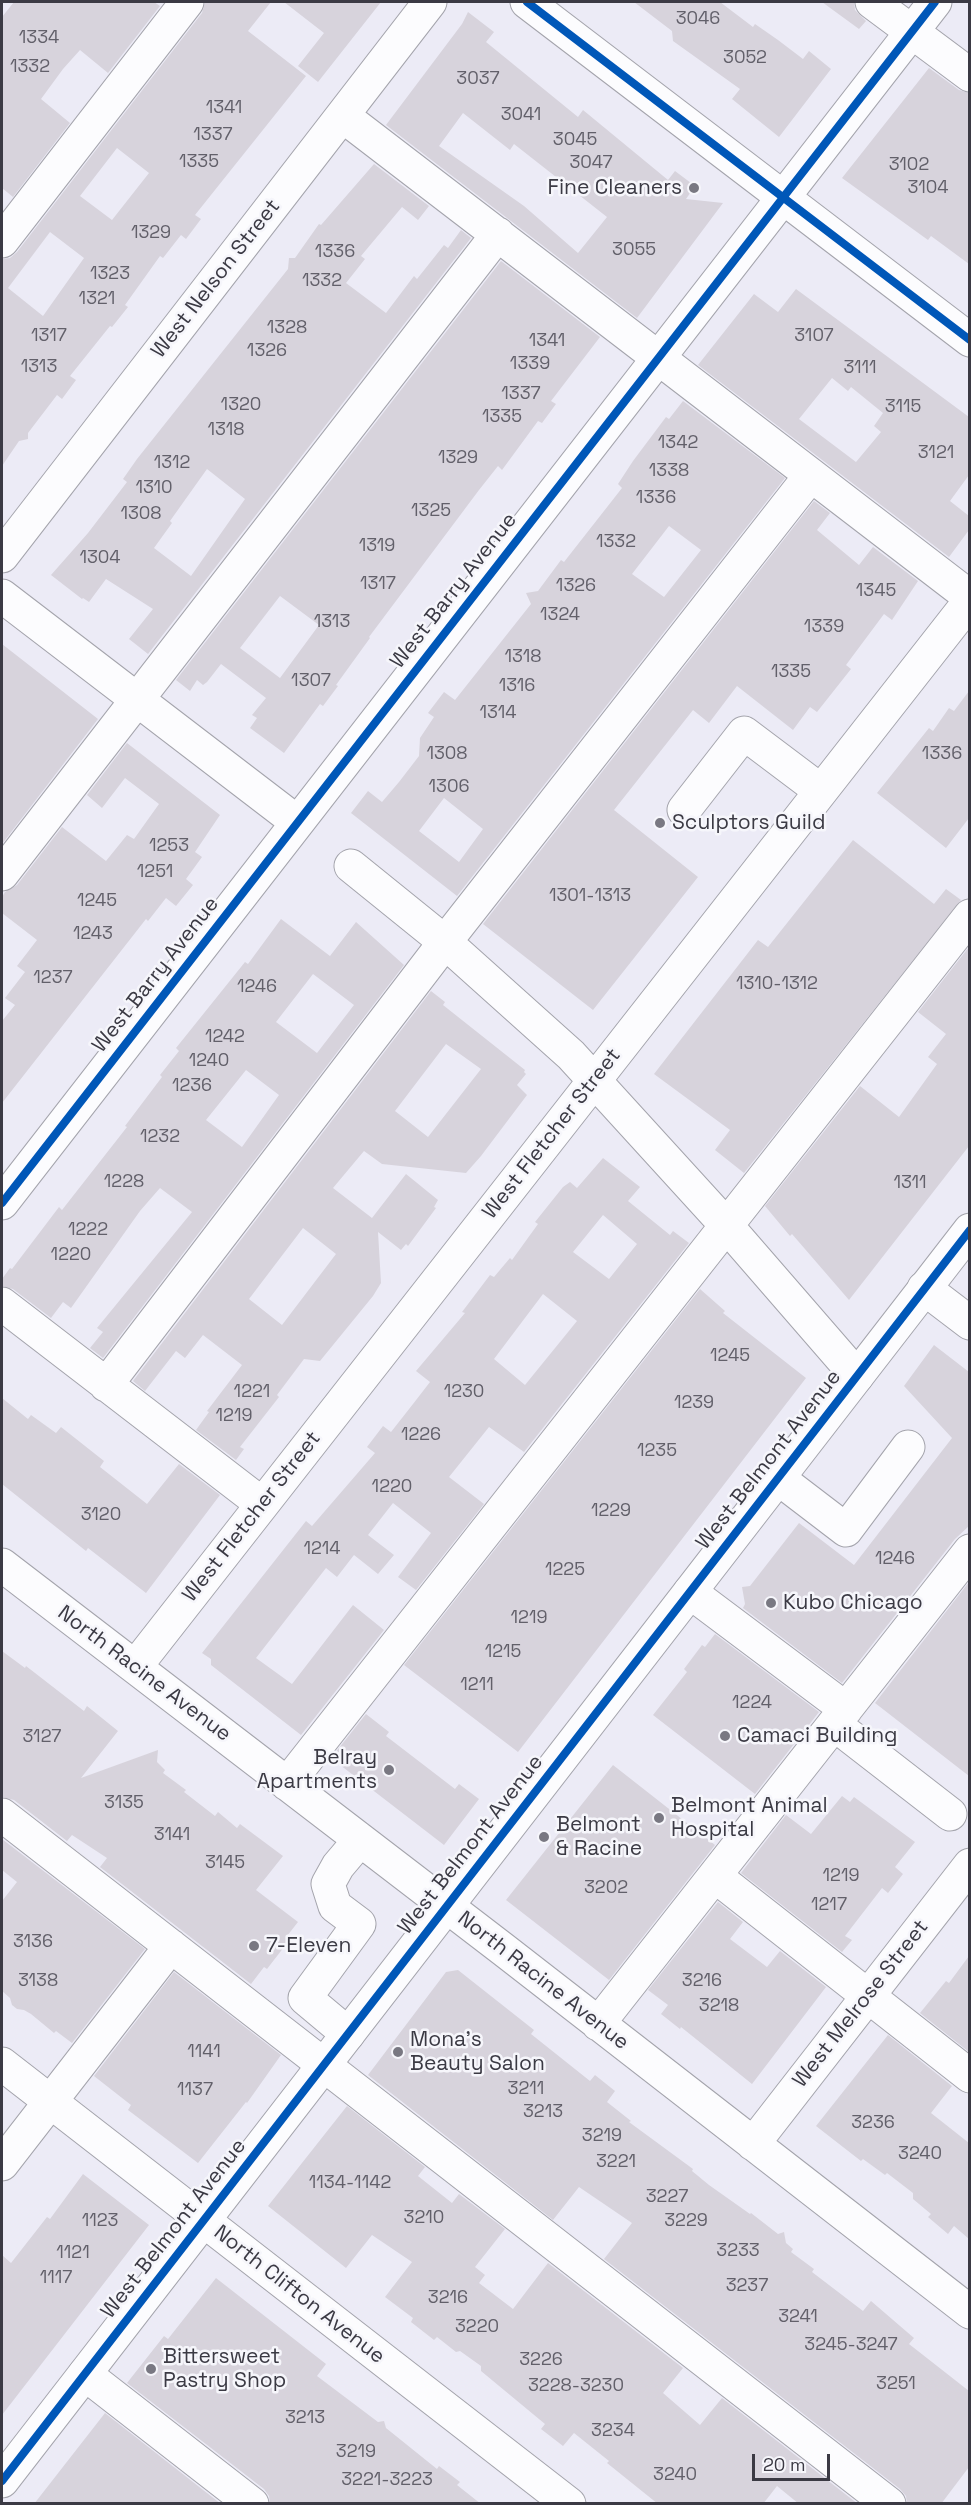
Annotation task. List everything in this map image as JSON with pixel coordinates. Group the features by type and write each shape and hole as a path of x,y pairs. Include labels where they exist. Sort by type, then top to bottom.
{"street":[{"path":"2,241 187,2"},
{"name":"West Nelson Street","path":"2,556 430,2"},
{"path":"527,2 969,340"},
{"path":"872,2 969,75"},
{"name":"West Barry Avenue","path":"2,1203 935,2"},
{"path":"343,116 969,597"},
{"path":"2,874 498,234"},
{"path":"106,1384 445,942 811,474"},
{"path":"2,596 297,822"},
{"name":"West Fletcher Street","path":"135,1667 969,602"},
{"path":"684,810 744,733 821,791"},
{"path":"351,866 445,942 571,1055 726,1225 857,1376"},
{"path":"287,1784 969,916"},
{"name":"West Belmont Avenue","path":"2,2481 969,1230"},
{"path":"924,1288 969,1323"},
{"path":"2,1304 262,1504"},
{"path":"778,1478 846,1530 908,1447"},
{"path":"598,2024 969,1551"},
{"name":"North Racine Avenue","path":"2,1565 447,1906 969,2312"},
{"path":"690,1592 840,1716 950,1814"},
{"path":"2,1815 889,2504"},
{"path":"348,2034 305,1998 359,1924 335,1906 328,1884 338,1866 360,1840"},
{"name":"West Melrose Street","path":"753,2144 969,1865"},
{"path":"715,1876 969,2076"},
{"path":"2,2164 171,1946"},
{"name":"North Clifton Avenue","path":"2,2064 569,2504"},
{"path":"85,2374 252,2504"}],"building":[{"path":"14,2 154,2 160,6 108,73 80,50 63,69 41,99 70,123 13,197 2,188 2,17"},
{"path":"205,2 271,2 248,31 306,76 195,215 201,219 186,239 181,235 163,258 160,256 125,305 128,307 70,376 76,380 62,399 57,395 28,433 28,439 19,441 2,466 2,259 10,258 17,252 202,13","holes":["117,148 149,173 112,220 80,196","50,232 84,258 43,316 8,288"]},
{"path":"284,2 381,2 318,82 298,66 324,33"},
{"path":"634,2 720,2 753,27 755,24 803,59 809,51 831,69 779,137 732,99 740,89 673,41 672,31"},
{"path":"822,2 854,2 855,10 866,21 859,29"},
{"path":"468,12 494,32 486,42 578,117 583,110 668,180 675,171 695,186 686,199 723,203 637,318 386,125 462,24","holes":["463,113 510,150 514,144 607,217 578,253 524,206 439,146"]},
{"path":"929,68 959,90 969,93 969,264 931,236 928,240 842,178"},
{"path":"374,164 429,206 418,220 402,207 361,256 365,259 346,283 386,313 414,276 417,279 444,245 448,248 461,230 471,238 148,654 129,639 153,609 106,579 89,602 51,575 88,533 127,482 123,479 137,459 288,269 289,258 295,258 319,224 321,225","holes":["207,469 245,499 191,576 154,548"]},
{"path":"501,261 600,337 551,401 556,404 542,423 538,421 502,470 498,466 479,490 369,637 336,685 338,686 323,706 320,704 284,753 250,728 257,718 252,715 266,698 221,664 207,682 203,685 197,680 190,691 176,680","holes":["280,596 319,625 280,678 240,648"]},
{"path":"796,289 969,417 969,475 950,501 969,516 969,530 949,557 698,365 754,294 778,312","holes":["832,378 848,391 851,387 883,413 874,426 881,432 856,462 799,419"]},
{"path":"683,401 785,478 457,896 351,813 368,791 382,802 399,782 419,756 420,738 434,717 428,713 444,692 455,700 531,604 526,593 538,591 561,560 564,562 622,488 618,484 633,461 666,417 669,419","holes":["669,526 701,550 664,597 632,574","444,798 483,829 459,862 419,831"]},
{"path":"814,501 830,513 817,530 859,565 873,547 918,581 892,620 884,614 846,665 851,669 817,712 810,707 793,730 737,686 709,723 693,710 614,810 698,877 593,1010 483,924"},
{"path":"2,644 98,719 2,844"},
{"path":"969,691 969,818 946,848 877,793 929,728 933,731 949,708 954,711"},
{"path":"127,743 220,815 195,852 202,857 186,879 193,885 176,906 166,898 148,921 146,919 2,1103 2,1021 15,1005 5,998 25,972 17,966 37,940 2,913 2,897 5,892 17,885 62,827 106,861 127,835 134,839 159,804 125,778 102,808 87,795"},
{"path":"853,840 934,904 946,889 961,900 744,1173 715,1150 730,1130 654,1074 758,940 768,947"},
{"path":"281,919 330,956 356,922 404,965 103,1358 90,1348 103,1332 97,1328 192,1212 160,1188 140,1211 71,1308 63,1302 51,1318 13,1289 2,1286 2,1279 59,1207 62,1210 127,1127 125,1126 179,1051 176,1048 245,962 248,964","holes":["313,974 354,1005 317,1053 276,1022","246,1070 279,1095 242,1147 206,1120"]},
{"path":"969,947 969,1146 849,1300 765,1206 860,1086 899,1117 937,1064 928,1057 946,1034 918,1012"},
{"path":"431,991 445,1002 443,1005 525,1070 526,1074 517,1085 527,1095 466,1173 382,1164 364,1151 333,1188 372,1218 406,1174 438,1200 434,1207 436,1208 408,1246 406,1244 401,1250 378,1232 381,1283 373,1296 320,1361 304,1359 277,1395 279,1397 240,1447 244,1449 236,1460 196,1430 209,1412 207,1411 242,1365 203,1335 185,1358 176,1351 145,1391 133,1381","holes":["446,1044 481,1069 428,1137 395,1111","303,1228 336,1254 282,1325 249,1299"]},
{"path":"603,1158 640,1187 628,1201 670,1235 673,1231 689,1243 524,1452 489,1427 449,1477 484,1504 416,1590 398,1577 431,1533 393,1503 368,1535 394,1555 378,1574 354,1555 337,1577 326,1568 256,1658 292,1684 353,1605 384,1630 301,1735 211,1665 211,1659 202,1653 306,1521 312,1526 375,1453 367,1447 383,1426 391,1432 430,1382 416,1371 465,1313 462,1312 490,1275 494,1277 510,1258 512,1260 538,1224 535,1222 563,1187 570,1182 577,1188","holes":["603,1215 637,1244 609,1279 573,1252","543,1294 577,1321 525,1385 494,1359"]},
{"path":"700,1289 725,1311 723,1313 806,1378 518,1752 404,1665"},
{"path":"934,1345 969,1372 969,1526 955,1539 842,1683 743,1608 745,1604 742,1587 750,1586 799,1523 854,1565 952,1438 904,1386"},
{"path":"2,1398 28,1419 31,1415 56,1433 61,1427 104,1461 100,1467 147,1504 179,1464 220,1495 146,1593 88,1548 86,1551 2,1484"},
{"path":"969,1582 969,1776 875,1703"},
{"path":"715,1634 819,1712 755,1794 653,1715 687,1672 684,1669 702,1645 705,1647"},
{"path":"2,1651 25,1668 26,1666 84,1711 87,1706 118,1731 81,1778 158,1750 157,1762 165,1770 163,1773 186,1790 184,1792 215,1816 218,1812 237,1828 240,1824 283,1856 256,1890 298,1922 287,1936 291,1938 267,1969 264,1967 251,1984 100,1867 107,1858 72,1835 67,1841 14,1800 2,1797"},
{"name":"Belray Apartments","path":"366,1714 389,1732 386,1736 455,1789 459,1784 479,1799 444,1845 331,1758"},
{"path":"613,1765 715,1845 609,1980 506,1900"},
{"path":"842,1796 850,1802 854,1797 915,1842 895,1867 903,1874 888,1893 882,1888 845,1936 852,1940 842,1952 741,1873 786,1815 811,1834"},
{"path":"2,1839 145,1949 72,2043 56,2031 54,2033 31,2014 17,2009 2,1991 2,1901 17,1882 2,1870"},
{"path":"718,1902 743,1922 730,1939 767,1967 780,1951 826,1987 752,2084 681,2027 680,2029 661,2014 668,2005 648,1990"},
{"path":"969,1956 969,2052 920,2013 946,1981 949,1983"},
{"path":"458,1970 534,2030 531,2034 590,2081 595,2075 615,2091 607,2102 631,2121 629,2122 693,2169 692,2171 709,2185 778,2234 784,2232 786,2243 793,2249 791,2252 814,2269 812,2272 863,2311 871,2301 914,2338 909,2344 969,2391 969,2467 941,2504 907,2504 906,2496 900,2489 604,2259 632,2223 579,2187 553,2220 368,2075 446,1972"},
{"path":"174,1972 281,2055 247,2103 198,2163 128,2110 131,2105 94,2076"},
{"path":"888,2035 952,2086 931,2113 969,2143 969,2239 954,2226 948,2234 928,2217 931,2214 913,2199 913,2193 887,2173 885,2175 863,2159 861,2161 816,2126"},
{"path":"347,2106 425,2167 418,2176 452,2203 459,2194 505,2229 475,2267 485,2275 479,2283 513,2309 548,2263 683,2368 663,2393 700,2425 722,2398 858,2504 799,2504 777,2486 763,2504 658,2504 574,2433 563,2446 541,2429 545,2424 481,2371 481,2366 460,2351 456,2352 437,2337 434,2340 411,2322 413,2318 385,2297 412,2262 372,2235 346,2268 268,2206"},
{"path":"83,2174 149,2225 2,2415 2,2255 11,2263 47,2217 50,2219"},
{"path":"216,2278 326,2364 317,2376 378,2422 384,2421 386,2428 437,2469 439,2466 460,2482 457,2485 481,2504 270,2504 269,2496 264,2489 127,2383 164,2336 168,2339"},
{"path":"105,2413 221,2504 34,2504"}],"cycle path":[{"path":"527,2 970,340"},
{"path":"2,1203 935,2"},
{"path":"2,2481 970,1230"}],"place":[{"name":"Fine Cleaners","path":"694,188"},
{"name":"Sculptors Guild","path":"660,823"},
{"name":"Kubo Chicago","path":"771,1603"},
{"name":"Camaci Building","path":"725,1736"},
{"name":"Belray Apartments","path":"389,1770"},
{"name":"Belmont Animal Hospital","path":"659,1818"},
{"name":"Belmont & Racine","path":"544,1837"},
{"name":"7-Eleven","path":"254,1946"},
{"name":"Mona's Beauty Salon","path":"398,2052"},
{"name":"Bittersweet Pastry Shop","path":"151,2369"}]}
